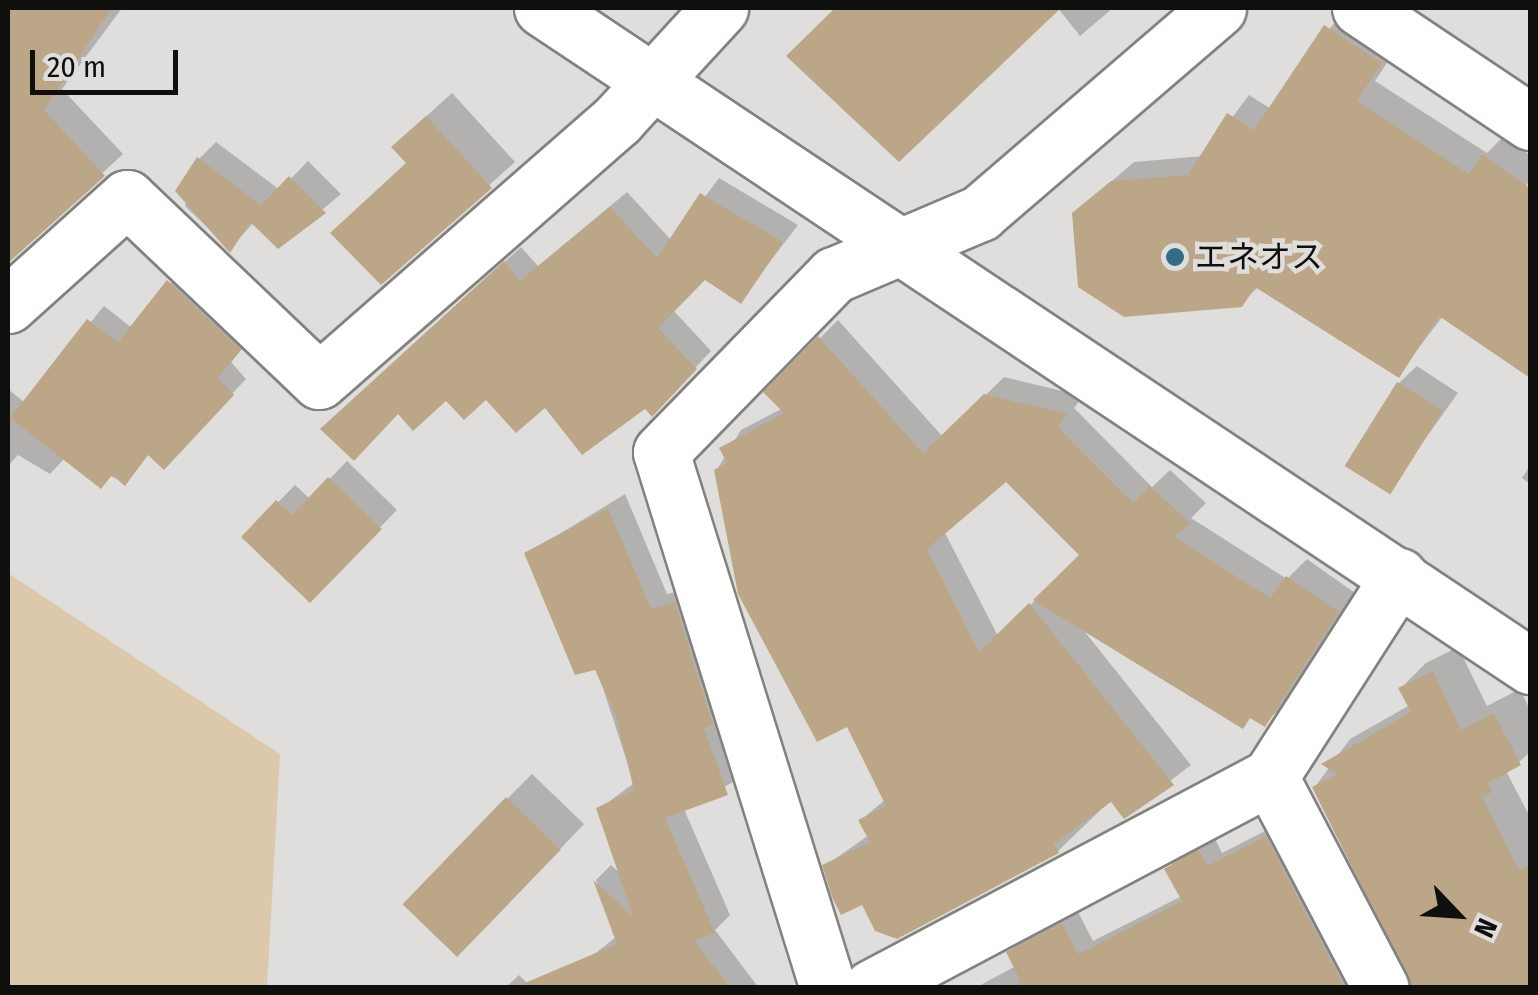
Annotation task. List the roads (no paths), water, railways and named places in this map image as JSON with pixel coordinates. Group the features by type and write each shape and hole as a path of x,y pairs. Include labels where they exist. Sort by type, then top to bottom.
{"street":[{"path":"542,8 1530,666"},
{"path":"8,305 127,198 319,381 618,119 650,79 720,8"},
{"path":"828,988 661,452 834,275 980,213 1218,8"},
{"path":"1360,8 1530,122"},
{"path":"871,988 1270,777 1399,576"},
{"path":"1270,777 1380,988"}],"place":[{"name":"エネオス","path":"1175,257"}]}
